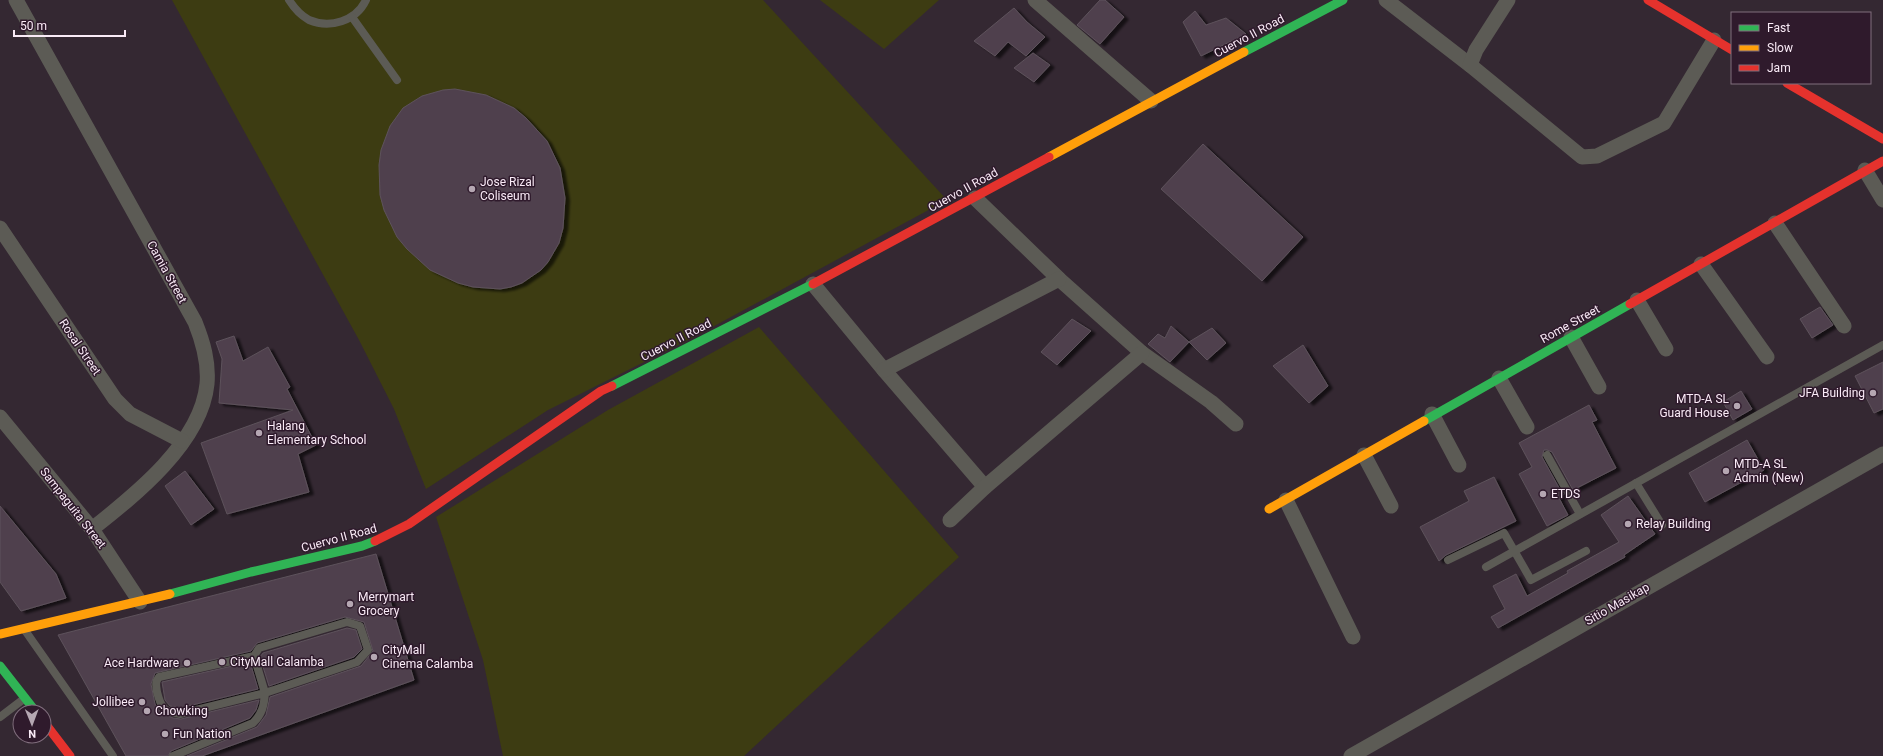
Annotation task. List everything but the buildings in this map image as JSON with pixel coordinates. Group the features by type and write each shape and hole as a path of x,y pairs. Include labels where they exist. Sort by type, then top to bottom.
{"street":[{"name":"Camia Street","path":"16,0 195,322 203,341 207,362 207,384 203,402 182,442 168,462 147,483 92,529"},
{"path":"1035,0 1150,101"},
{"name":"Cuervo II Road","path":"0,634 140,602 251,572 362,546 388,536 601,391 813,284 975,198 1150,101 1344,0"},
{"path":"1386,0 1470,65 1582,158 1597,156 1664,123 1714,40"},
{"path":"1470,65 1476,50 1508,0"},
{"path":"1648,0 1731,49"},
{"path":"1790,84 1883,139"},
{"name":"Rome Street","path":"1269,509 1432,414 1499,378 1883,161"},
{"path":"1866,170 1883,200"},
{"path":"975,198 1059,279 1142,353 1211,402 1236,424"},
{"path":"1775,223 1844,326"},
{"name":"Rosal Street","path":"0,228 115,399 130,414 182,442"},
{"path":"1701,264 1767,357"},
{"path":"884,370 1059,279"},
{"path":"813,284 884,370 986,487"},
{"path":"1637,300 1666,349"},
{"path":"1571,337 1598,387"},
{"path":"950,520 986,487 1142,353"},
{"path":"1499,378 1527,427"},
{"path":"1432,414 1459,465"},
{"name":"Sampaguita Street","path":"0,417 92,529 140,602"},
{"name":"Sitio Masikap","path":"1351,756 1883,454"},
{"path":"1364,455 1391,506"},
{"path":"1286,500 1352,637"},
{"path":"0,666 30,704"},
{"path":"52,732 70,756"}],"lane":[{"path":"289,0 296,11 309,20 323,24 338,22 352,17 363,6 366,0"},
{"path":"352,17 397,80"},
{"path":"1486,567 1883,345"},
{"path":"1546,456 1580,514"},
{"path":"1636,483 1662,525"},
{"path":"1448,560 1504,533 1531,580 1586,551"},
{"path":"347,622 360,626 368,650 357,662 265,693 180,714 169,713 160,705 156,685 159,677 254,656 259,648 347,622"},
{"path":"24,629 113,756"},
{"path":"174,756 253,723 260,716 264,706 265,693 254,656"},
{"path":"0,717 25,698"}],"shaded area":[{"path":"172,0 763,0 947,200 694,337 548,410 426,489 394,409 359,340"},
{"path":"820,0 939,0 884,49"},
{"path":"759,327 959,557 744,756 503,756 483,660 436,517 608,410"}],"traffic: fast":[{"path":"1244,52 1343,0"},
{"path":"612,386 813,284"},
{"path":"1424,421 1630,304"},
{"path":"170,594 251,572 362,546 375,541"},
{"path":"0,666 30,704"}],"traffic: slow":[{"path":"1049,157 1244,52"},
{"path":"1269,509 1424,421"},
{"path":"0,634 170,594"}],"traffic: jam":[{"path":"1648,0 1731,49"},
{"path":"1789,84 1883,139"},
{"path":"813,284 1049,157"},
{"path":"1630,304 1883,161"},
{"path":"375,541 409,524 601,391 612,386"},
{"path":"52,732 70,756"}],"place":[{"name":"Jose Rizal Coliseum","path":"472,189"},
{"name":"JFA Building","path":"1873,393"},
{"name":"MTD-A SL Guard House","path":"1737,406"},
{"name":"Halang Elementary School","path":"259,433"},
{"name":"MTD-A SL Admin (New)","path":"1726,471"},
{"name":"ETDS","path":"1543,494"},
{"name":"Relay Building","path":"1628,524"},
{"name":"Merrymart Grocery","path":"350,604"},
{"name":"CityMall Cinema Calamba","path":"374,657"},
{"name":"CityMall Calamba","path":"222,662"},
{"name":"Ace Hardware","path":"187,663"},
{"name":"Jollibee","path":"142,702"},
{"name":"Chowking","path":"147,711"},
{"name":"Fun Nation","path":"165,734"}]}
